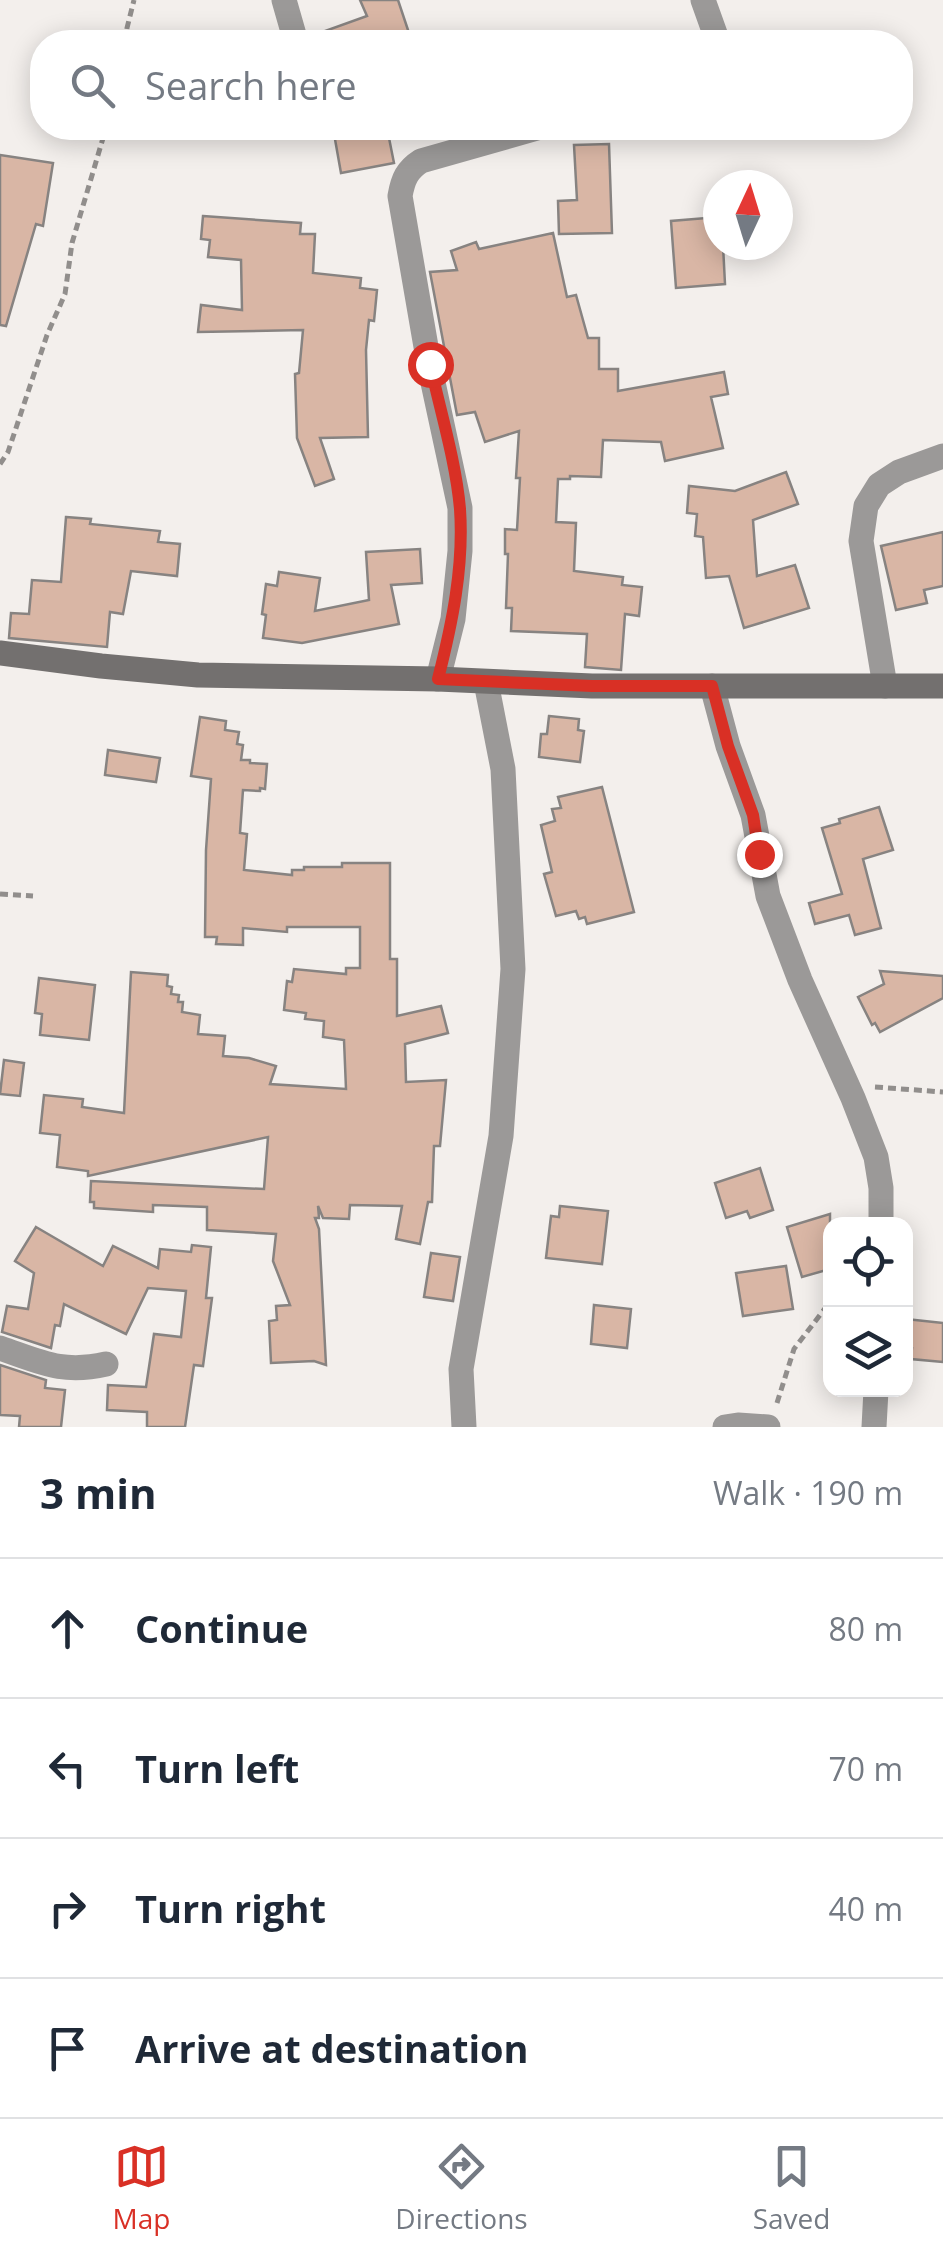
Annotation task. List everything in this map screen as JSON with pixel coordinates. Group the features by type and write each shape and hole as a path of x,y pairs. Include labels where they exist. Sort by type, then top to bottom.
{"main road":[{"path":"0,653 198,676 438,679 592,686 943,686"}],"street":[{"path":"284,0 293,30"},
{"path":"702,0 713,30"},
{"path":"438,679 453,619 460,508 400,196 409,169 421,161 495,140"},
{"path":"885,686 861,541 866,506 879,485 899,472 943,456"},
{"path":"464,1427 460,1369 501,1136 513,969 502,769 486,682"},
{"path":"712,686 753,815 768,896 876,1157 882,1188 881,1217"},
{"path":"0,1348 63,1368 106,1364"},
{"path":"874,1427 876,1397"},
{"path":"725,1427 771,1420"}],"path":[{"path":"128,30 134,0"},
{"path":"0,464 8,452 64,294 72,243 102,140"},
{"path":"0,894 33,896"},
{"path":"847,1084 943,1092"},
{"path":"771,1420 794,1349 826,1307"}],"building":[{"path":"360,0 398,0 408,30 328,30 367,16"},
{"path":"335,140 389,140 394,163 341,173"},
{"path":"609,144 612,233 559,234 558,201 577,200 574,145"},
{"path":"0,155 53,163 43,226 36,224 6,326 0,325"},
{"path":"203,216 301,223 300,234 315,234 313,273 361,278 360,288 377,290 366,350 368,437 320,438 334,479 315,486 297,438 295,374 299,373 303,330 198,332 201,305 242,310 241,260 208,257 210,240 201,239"},
{"path":"703,218 703,260 724,260 725,284 676,288 671,221"},
{"path":"553,233 567,297 576,295 588,338 599,338 599,369 618,369 618,391 724,372 728,394 711,397 723,448 665,461 661,442 603,440 601,477 558,479 556,522 576,523 574,571 623,577 622,585 642,587 639,616 625,614 621,670 585,667 587,634 511,631 512,608 506,608 505,529 517,530 519,431 485,442 475,412 457,415 430,272 457,270 451,251 476,242 479,249"},
{"path":"786,472 798,504 753,520 757,576 795,565 809,608 744,628 729,576 706,578 703,537 695,536 697,514 687,513 689,486 735,491"},
{"path":"66,517 91,519 90,524 160,531 158,542 180,544 177,576 131,571 123,614 110,612 107,647 9,638 11,613 29,614 32,580 61,582"},
{"path":"943,532 943,586 924,590 927,603 896,610 881,546"},
{"path":"420,549 422,583 391,585 399,624 302,643 263,638 266,584 277,586 279,572 320,578 315,611 369,600 366,552"},
{"path":"549,716 579,719 578,730 584,731 580,762 539,757 541,734 547,734"},
{"path":"200,717 226,721 225,730 239,732 237,744 243,745 241,760 267,764 265,789 243,790 240,833 247,834 244,870 292,875 292,870 304,867 390,863 390,959 397,959 397,1016 441,1006 448,1033 405,1044 406,1082 446,1080 440,1146 434,1146 432,1202 428,1202 420,1244 396,1239 402,1206 350,1205 349,1219 323,1218 318,1206 319,1218 315,1218 319,1229 326,1365 314,1361 271,1363 269,1321 277,1320 276,1306 290,1305 273,1261 276,1234 207,1230 207,1207 153,1205 153,1212 94,1208 94,1202 90,1202 91,1181 264,1189 268,1137 88,1176 88,1171 57,1167 60,1135 40,1133 44,1095 83,1099 82,1107 124,1113 131,972 168,975 167,986 172,987 171,994 179,995 182,1012 200,1015 198,1034 225,1036 223,1056 276,1066 270,1084 346,1089 344,1040 323,1037 324,1021 305,1019 306,1013 284,1010 287,981 292,982 294,969 346,974 346,968 360,968 360,927 287,927 287,932 243,928 243,945 216,944 217,937 205,937 211,779 191,776"},
{"path":"108,750 160,758 156,782 105,775"},
{"path":"602,787 634,912 587,924 576,911 556,916 544,874 552,872 541,825 555,821 552,809 561,808 558,797"},
{"path":"879,807 893,850 863,859 881,928 855,935 849,915 815,924 809,903 842,894 822,828"},
{"path":"880,971 943,976 943,998 880,1032 875,1023 872,1025 858,997 884,984"},
{"path":"39,978 95,985 89,1040 40,1035 42,1014 35,1013"},
{"path":"4,1060 24,1063 20,1096 0,1094"},
{"path":"760,1168 773,1210 750,1218 747,1211 726,1218 715,1183"},
{"path":"560,1206 608,1211 602,1264 546,1258 551,1216 559,1217"},
{"path":"830,1214 823,1217 823,1271 802,1277 787,1227"},
{"path":"36,1227 103,1266 113,1246 158,1268 160,1249 191,1252 192,1245 211,1247 206,1298 212,1298 203,1366 194,1365 185,1427 147,1427 147,1412 107,1410 108,1385 146,1387 154,1334 181,1337 186,1291 148,1288 126,1334 64,1304 51,1348 2,1332 7,1306 28,1309 34,1273 15,1261"},
{"path":"431,1253 460,1257 453,1301 424,1297"},
{"path":"786,1266 793,1309 743,1316 736,1273"},
{"path":"594,1305 631,1309 627,1348 591,1344"},
{"path":"913,1320 943,1323 943,1362 913,1359"},
{"path":"0,1365 46,1380 45,1388 65,1390 61,1427 19,1427 20,1416 0,1415"}],"route":[{"path":"430,364 460,508 453,619 438,679 592,686 712,686 753,815 759,854"}]}
